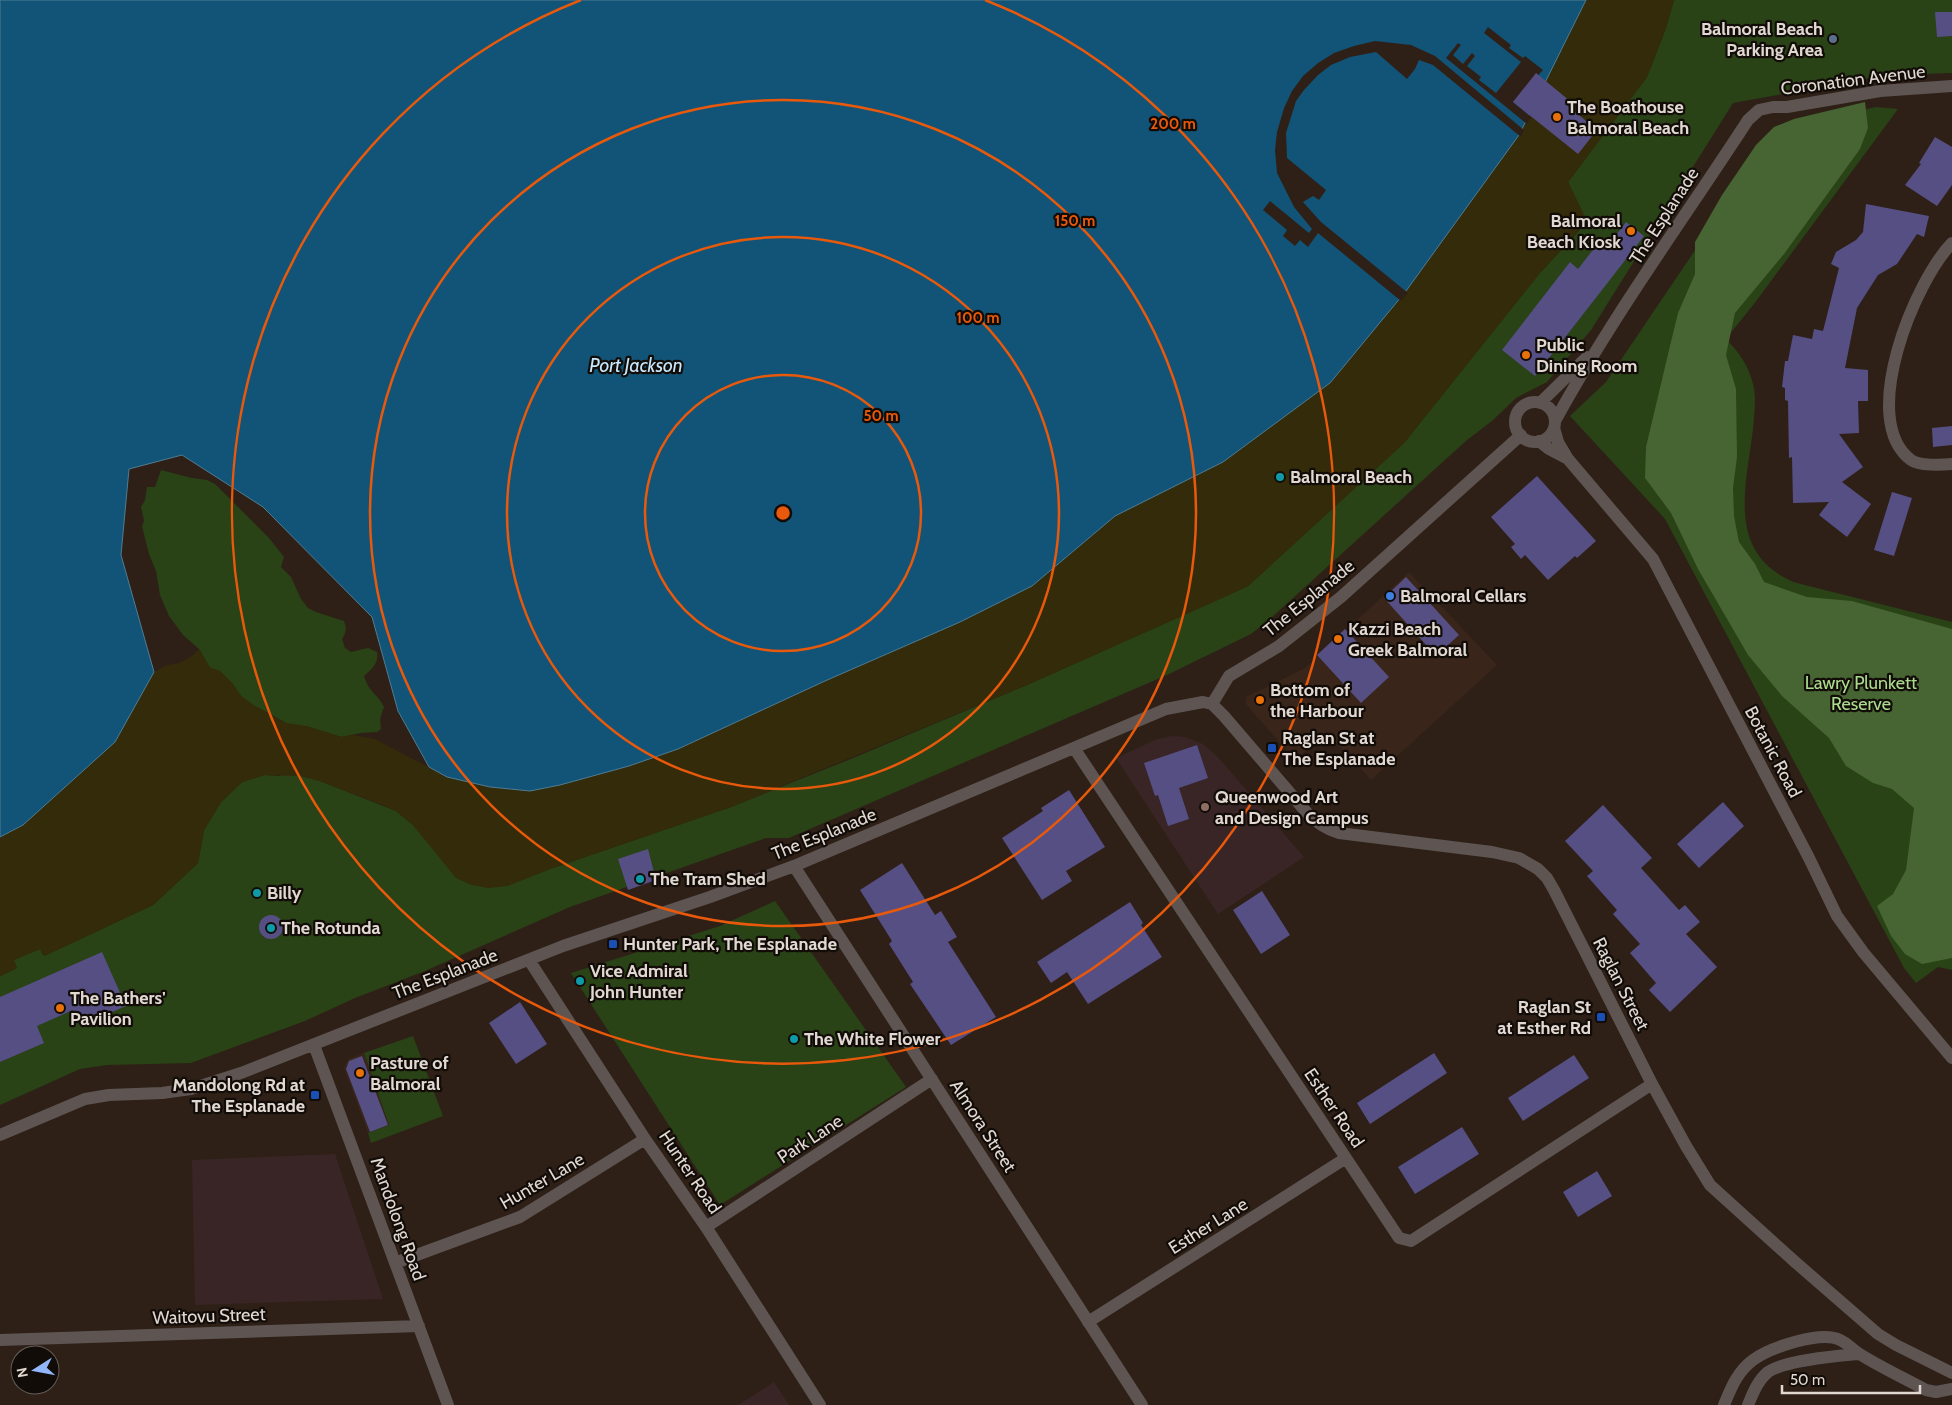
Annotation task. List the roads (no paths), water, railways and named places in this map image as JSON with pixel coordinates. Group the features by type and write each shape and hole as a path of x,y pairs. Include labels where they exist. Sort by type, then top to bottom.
{"street":[{"name":"Coronation Avenue","path":"1759,110 1787,107 1880,90 1952,86"},
{"name":"The Esplanade","path":"1554,425 1600,345 1683,216 1748,120 1759,110"},
{"path":"1952,243 1943,253 1918,293 1899,342 1890,382 1888,420 1897,445 1912,461 1936,465 1952,464"},
{"name":"The Esplanade","path":"1540,403 1600,345"},
{"path":"1528,403 1540,403 1551,409 1554,425 1551,434 1539,441 1526,439 1521,435 1516,424 1518,412 1528,403"},
{"name":"Botanic Road","path":"1554,425 1558,442 1568,459 1653,559 1837,916 1862,952 1952,1058"},
{"name":"The Esplanade","path":"0,1135 85,1099 108,1095 162,1093 192,1089 241,1073 610,929 710,897 794,866 1166,709 1198,702 1212,704 1229,676 1280,646 1342,597 1521,435"},
{"name":"Botanic Road","path":"1539,441 1549,449 1568,459"},
{"name":"Raglan Street","path":"1212,704 1308,814 1328,830 1339,833 1499,853 1519,858 1538,869 1547,878 1554,890 1652,1084 1697,1166 1710,1185 1878,1334 1952,1373"},
{"name":"Esther Road","path":"1074,748 1399,1238 1411,1241 1652,1084"},
{"name":"Almora Street","path":"794,866 1142,1405"},
{"name":"Hunter Road","path":"529,960 706,1227 820,1405"},
{"name":"Mandolong Road","path":"314,1046 448,1405"},
{"name":"Park Lane","path":"706,1227 932,1079"},
{"name":"Hunter Lane","path":"395,1263 520,1217 646,1139"},
{"name":"Esther Lane","path":"1088,1322 1346,1158"},
{"name":"Waitovu Street","path":"0,1340 419,1326"},
{"path":"1724,1405 1732,1386 1744,1368 1761,1355 1795,1342 1824,1336 1839,1339 1859,1354 1926,1390 1936,1392 1952,1389"},
{"path":"1748,1405 1753,1392 1769,1372 1824,1357 1859,1354"}],"water":[{"name":"Port Jackson","path":"0,0 1586,0 1519,135 1406,291 1330,383 1223,462 1115,516 1032,586 960,622 825,681 678,749 629,766 560,785 530,791 490,787 447,777 429,767 398,711 372,617 263,507 182,455 129,469 121,555 154,672 115,742 23,825 0,837"}],"place":[{"name":"Balmoral Beach Parking Area","path":"1833,39"},
{"name":"The Boathouse Balmoral Beach","path":"1557,117"},
{"name":"Balmoral Beach Kiosk","path":"1631,231"},
{"name":"Public Dining Room","path":"1526,355"},
{"name":"Balmoral Beach","path":"1280,477"},
{"name":"Balmoral Cellars","path":"1390,596"},
{"name":"Kazzi Beach Greek Balmoral","path":"1338,639"},
{"name":"Bottom of the Harbour","path":"1260,700"},
{"name":"Raglan St at The Esplanade","path":"1272,748"},
{"name":"Queenwood Art and Design Campus","path":"1205,807"},
{"name":"The Tram Shed","path":"640,879"},
{"name":"Billy","path":"257,893"},
{"name":"The Rotunda","path":"271,928"},
{"name":"Hunter Park, The Esplanade","path":"613,944"},
{"name":"Vice Admiral John Hunter","path":"580,981"},
{"name":"The Bathers' Pavilion","path":"60,1008"},
{"name":"Raglan St at Esther Rd","path":"1601,1017"},
{"name":"The White Flower","path":"794,1039"},
{"name":"Pasture of Balmoral","path":"360,1073"},
{"name":"Mandolong Rd at The Esplanade","path":"315,1095"}],"park label":[{"name":"Lawry Plunkett Reserve","path":"1861,693"}]}
